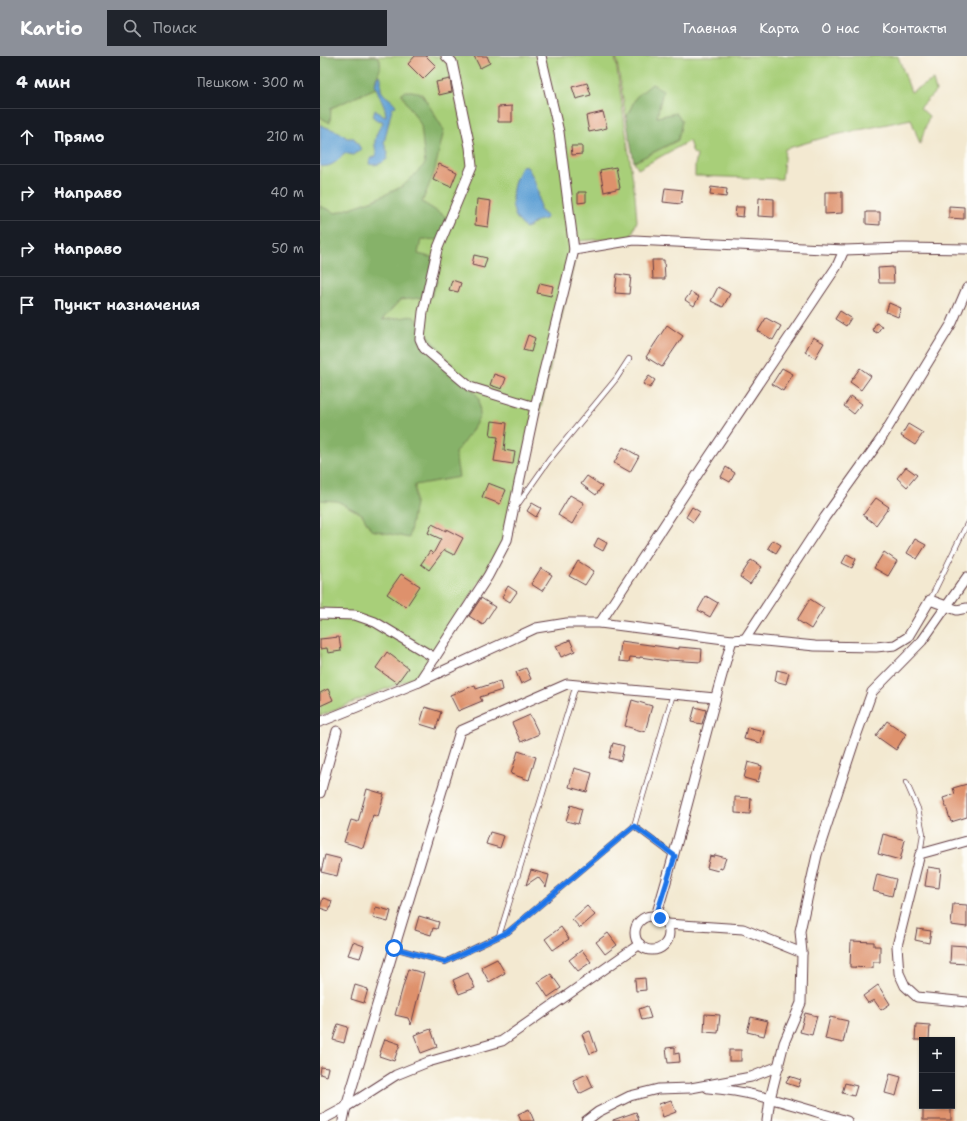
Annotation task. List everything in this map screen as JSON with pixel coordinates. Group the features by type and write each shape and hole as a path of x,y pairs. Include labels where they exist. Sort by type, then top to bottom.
{"street":[{"path":"446,56 452,62 470,147 472,166 437,250 423,312 420,339 424,348 470,387 535,407"},
{"path":"419,682 498,558 507,540 535,407 574,250 559,132 541,56"},
{"path":"574,250 634,240 844,250 904,248 967,249"},
{"path":"600,623 837,266 844,250"},
{"path":"745,639 824,517 881,439 952,323 967,288"},
{"path":"767,1121 770,1099 784,1044 802,1003 802,953 800,931 817,855 872,692 922,641 967,577"},
{"path":"320,722 419,682 536,628 567,623 600,623 732,640 745,639 815,646 876,647 896,645 908,637 930,600 957,610 967,608"},
{"path":"320,614 355,615 375,622 435,658"},
{"path":"656,916 675,856 715,698 732,640"},
{"path":"343,1121 460,731 567,684 715,698"},
{"path":"320,794 337,731"},
{"path":"967,841 920,854 897,946 899,973 904,986 917,997 967,1002"},
{"path":"667,924 669,935 665,945 655,950 649,950 640,944 635,934 637,924 645,917 656,916 667,924 743,929 802,953"},
{"path":"320,1121 346,1107 396,1074 428,1062 502,1041 640,944"},
{"path":"691,1088 751,1077 779,1066"},
{"path":"586,1121 598,1112 630,1096 658,1089 691,1088 725,1089 770,1099 847,1121"}],"lane":[{"path":"514,510 549,460 616,378 629,359"},
{"path":"930,600 967,524"},
{"path":"499,936 576,685"},
{"path":"394,948 445,962 508,932 634,826 673,694"},
{"path":"906,782 918,809 922,828 923,834 920,854"},
{"path":"634,826 675,856"}],"green space":[{"path":"320,56 615,56 635,195 637,221 631,237 579,241 542,403 508,537 420,675 320,716"},
{"path":"320,56 376,56 380,59 380,68 376,80 376,88 331,108 330,123 320,117"},
{"path":"616,56 898,56 911,92 933,80 936,91 920,108 929,116 920,144 911,119 826,137 785,149 782,179 695,176 697,155 693,153 689,141 638,169 634,162 678,140 657,117 631,109 626,118"},
{"path":"652,84 663,90 657,117 676,113 682,121 678,140 634,162 626,118 636,97"},
{"path":"405,91 412,91 422,94 444,130 434,173 422,202 454,222 443,240 421,239 418,254 434,258 437,282 431,297 400,300 382,320 413,316 479,398 480,416 471,432 455,453 459,477 415,485 415,503 409,538 371,530 362,514 337,501 320,500 320,206 336,213 376,199 403,186 425,164 421,125 401,94"}],"water":[{"path":"380,75 382,92 396,106 392,108 384,143 388,153 387,159 374,165 369,164 370,159 376,156 376,137 383,123 382,121 373,117 375,110 381,115 386,116 385,109 375,85 377,77"},
{"path":"320,125 339,132 347,138 354,138 361,149 353,155 344,153 331,165 320,166"},
{"path":"526,165 536,186 540,210 547,216 545,219 537,221 525,228 515,215 512,196 516,177 522,166"}],"building":[{"path":"415,56 426,56 436,66 423,79 408,64"},
{"path":"474,56 487,56 490,63 480,68"},
{"path":"450,79 452,92 439,95 436,82"},
{"path":"587,83 591,95 576,99 572,87"},
{"path":"512,106 512,122 498,122 498,107"},
{"path":"603,112 607,128 589,132 586,116"},
{"path":"571,146 582,146 582,154 572,155"},
{"path":"439,164 457,172 451,187 433,179"},
{"path":"616,167 620,188 604,192 600,170"},
{"path":"711,187 727,189 726,197 710,195"},
{"path":"665,188 683,190 681,204 663,202"},
{"path":"578,192 586,192 586,202 578,203"},
{"path":"825,192 842,192 842,213 825,214"},
{"path":"759,198 774,199 774,217 758,216"},
{"path":"477,199 491,201 488,227 475,225"},
{"path":"949,206 964,207 964,219 949,218"},
{"path":"736,207 744,207 743,217 735,216"},
{"path":"866,212 880,212 880,225 866,224"},
{"path":"474,255 487,258 484,268 472,265"},
{"path":"652,260 664,260 665,279 653,279"},
{"path":"893,267 894,283 879,283 878,268"},
{"path":"617,274 631,276 629,294 615,293"},
{"path":"452,280 461,283 458,292 449,290"},
{"path":"540,283 553,286 551,296 537,293"},
{"path":"718,287 730,294 723,307 711,301"},
{"path":"691,292 699,297 694,306 685,300"},
{"path":"889,303 901,308 898,317 886,312"},
{"path":"840,311 851,318 846,326 835,319"},
{"path":"766,318 781,326 773,340 758,331"},
{"path":"876,323 882,326 877,333 872,330"},
{"path":"667,325 683,336 662,367 646,357"},
{"path":"528,335 535,338 531,352 523,350"},
{"path":"813,337 824,343 815,358 805,352"},
{"path":"782,368 793,374 783,391 772,384"},
{"path":"860,368 871,376 861,390 850,382"},
{"path":"494,374 506,378 502,389 490,385"},
{"path":"649,376 655,380 650,388 643,384"},
{"path":"851,396 862,404 854,414 844,406"},
{"path":"492,421 507,423 504,450 515,452 513,464 494,461 498,437 490,436"},
{"path":"908,424 923,433 915,445 901,436"},
{"path":"623,447 639,456 630,472 614,463"},
{"path":"726,467 735,473 730,482 721,477"},
{"path":"906,467 917,475 907,487 897,478"},
{"path":"587,476 602,486 596,495 581,484"},
{"path":"488,483 506,490 500,504 482,497"},
{"path":"570,495 584,503 572,524 558,515"},
{"path":"876,498 889,507 876,525 863,515"},
{"path":"532,503 541,508 536,517 527,511"},
{"path":"692,507 700,512 693,522 686,517"},
{"path":"432,524 446,531 446,529 463,538 454,555 444,550 429,570 421,564 430,551 433,554 441,539 428,533"},
{"path":"598,538 607,543 603,551 594,546"},
{"path":"915,539 926,545 917,559 907,553"},
{"path":"773,540 781,545 776,553 768,548"},
{"path":"884,552 897,561 888,576 874,568"},
{"path":"847,554 856,559 852,568 842,563"},
{"path":"751,560 762,567 750,584 740,577"},
{"path":"578,561 594,571 585,585 569,576"},
{"path":"541,568 552,575 542,591 531,584"},
{"path":"401,574 420,586 406,607 387,594"},
{"path":"508,586 517,592 510,602 502,597"},
{"path":"706,596 718,603 710,617 698,610"},
{"path":"481,598 495,607 483,625 469,616"},
{"path":"810,599 824,608 811,629 797,620"},
{"path":"339,637 341,651 328,653 327,648 320,649 320,639"},
{"path":"570,640 575,651 561,657 556,646"},
{"path":"621,641 679,649 679,647 702,649 701,662 667,661 640,657 630,657 629,662 619,661"},
{"path":"387,652 408,668 397,683 376,668"},
{"path":"526,668 531,679 521,684 516,672"},
{"path":"777,670 789,673 786,684 775,681"},
{"path":"500,681 502,690 480,697 482,701 458,711 450,695 475,685 476,689"},
{"path":"328,689 333,700 320,706 320,693"},
{"path":"632,700 652,706 645,732 625,726"},
{"path":"425,707 441,712 436,729 420,724"},
{"path":"695,707 706,710 702,724 691,722"},
{"path":"530,715 539,734 521,742 512,723"},
{"path":"887,721 906,734 896,750 876,736"},
{"path":"747,727 764,731 761,743 744,739"},
{"path":"613,743 624,746 621,761 609,758"},
{"path":"518,751 536,757 529,780 511,774"},
{"path":"748,762 762,766 758,782 744,778"},
{"path":"574,768 592,773 587,792 569,787"},
{"path":"967,784 967,817 951,822 943,798 955,794 953,788"},
{"path":"367,789 384,794 378,817 373,815 363,848 344,842 351,820 358,822"},
{"path":"735,797 751,798 750,814 735,813"},
{"path":"571,805 582,809 578,824 566,821"},
{"path":"490,832 504,836 500,848 486,844"},
{"path":"883,834 905,840 900,860 878,854"},
{"path":"325,855 341,859 337,876 321,872"},
{"path":"715,855 726,858 722,869 719,868 718,871 707,868 710,856 714,857"},
{"path":"928,867 941,869 939,888 925,886"},
{"path":"531,870 549,875 546,887 538,877 526,885"},
{"path":"877,874 896,879 892,896 873,891"},
{"path":"323,898 332,901 329,911 320,908"},
{"path":"953,904 967,905 967,927 951,925"},
{"path":"587,906 595,915 580,928 572,919"},
{"path":"376,907 391,911 388,922 373,918"},
{"path":"419,916 439,922 437,929 433,928 431,935 415,930"},
{"path":"561,927 569,939 553,950 545,939"},
{"path":"917,929 931,931 929,943 915,940"},
{"path":"608,933 617,945 605,954 596,942"},
{"path":"851,941 874,942 874,946 880,946 880,962 873,962 873,968 850,967"},
{"path":"353,942 364,946 360,958 348,955"},
{"path":"951,945 967,946 967,964 950,963"},
{"path":"582,950 591,962 578,971 569,960"},
{"path":"497,959 505,973 489,982 481,967"},
{"path":"408,969 424,973 411,1025 408,1018 395,1015"},
{"path":"468,973 475,988 459,994 453,980"},
{"path":"551,974 561,988 548,997 538,982"},
{"path":"645,978 646,990 636,991 635,979"},
{"path":"355,985 368,989 364,1003 351,999"},
{"path":"878,985 890,1004 881,1010 874,1000 868,1003 863,996"},
{"path":"647,1006 651,1018 642,1020 639,1009"},
{"path":"805,1013 817,1016 812,1035 800,1032"},
{"path":"705,1014 720,1015 718,1033 704,1032"},
{"path":"751,1017 768,1021 764,1036 747,1032"},
{"path":"830,1017 848,1021 843,1043 825,1039"},
{"path":"338,1024 348,1027 344,1043 333,1040"},
{"path":"916,1024 930,1025 929,1037 919,1037 919,1040 915,1040"},
{"path":"431,1029 437,1047 421,1053 414,1035"},
{"path":"590,1031 597,1051 590,1054 582,1034"},
{"path":"385,1039 400,1044 394,1061 379,1056"},
{"path":"675,1047 675,1054 679,1053 680,1062 668,1063 666,1048"},
{"path":"729,1050 741,1050 741,1061 729,1061"},
{"path":"321,1067 328,1068 326,1076 320,1074"},
{"path":"587,1074 593,1087 579,1094 573,1080"},
{"path":"890,1074 901,1077 896,1096 885,1093"},
{"path":"789,1076 801,1080 798,1087 786,1083"},
{"path":"845,1083 857,1086 854,1096 842,1093"},
{"path":"671,1100 676,1112 663,1117 659,1104"},
{"path":"529,1109 534,1121 521,1121 518,1114"},
{"path":"923,1109 951,1109 951,1120 923,1120"},
{"path":"636,1112 639,1121 613,1121 613,1120"}],"route":[{"path":"394,948 445,962 508,932 634,826 675,856 656,916 660,918"}]}
